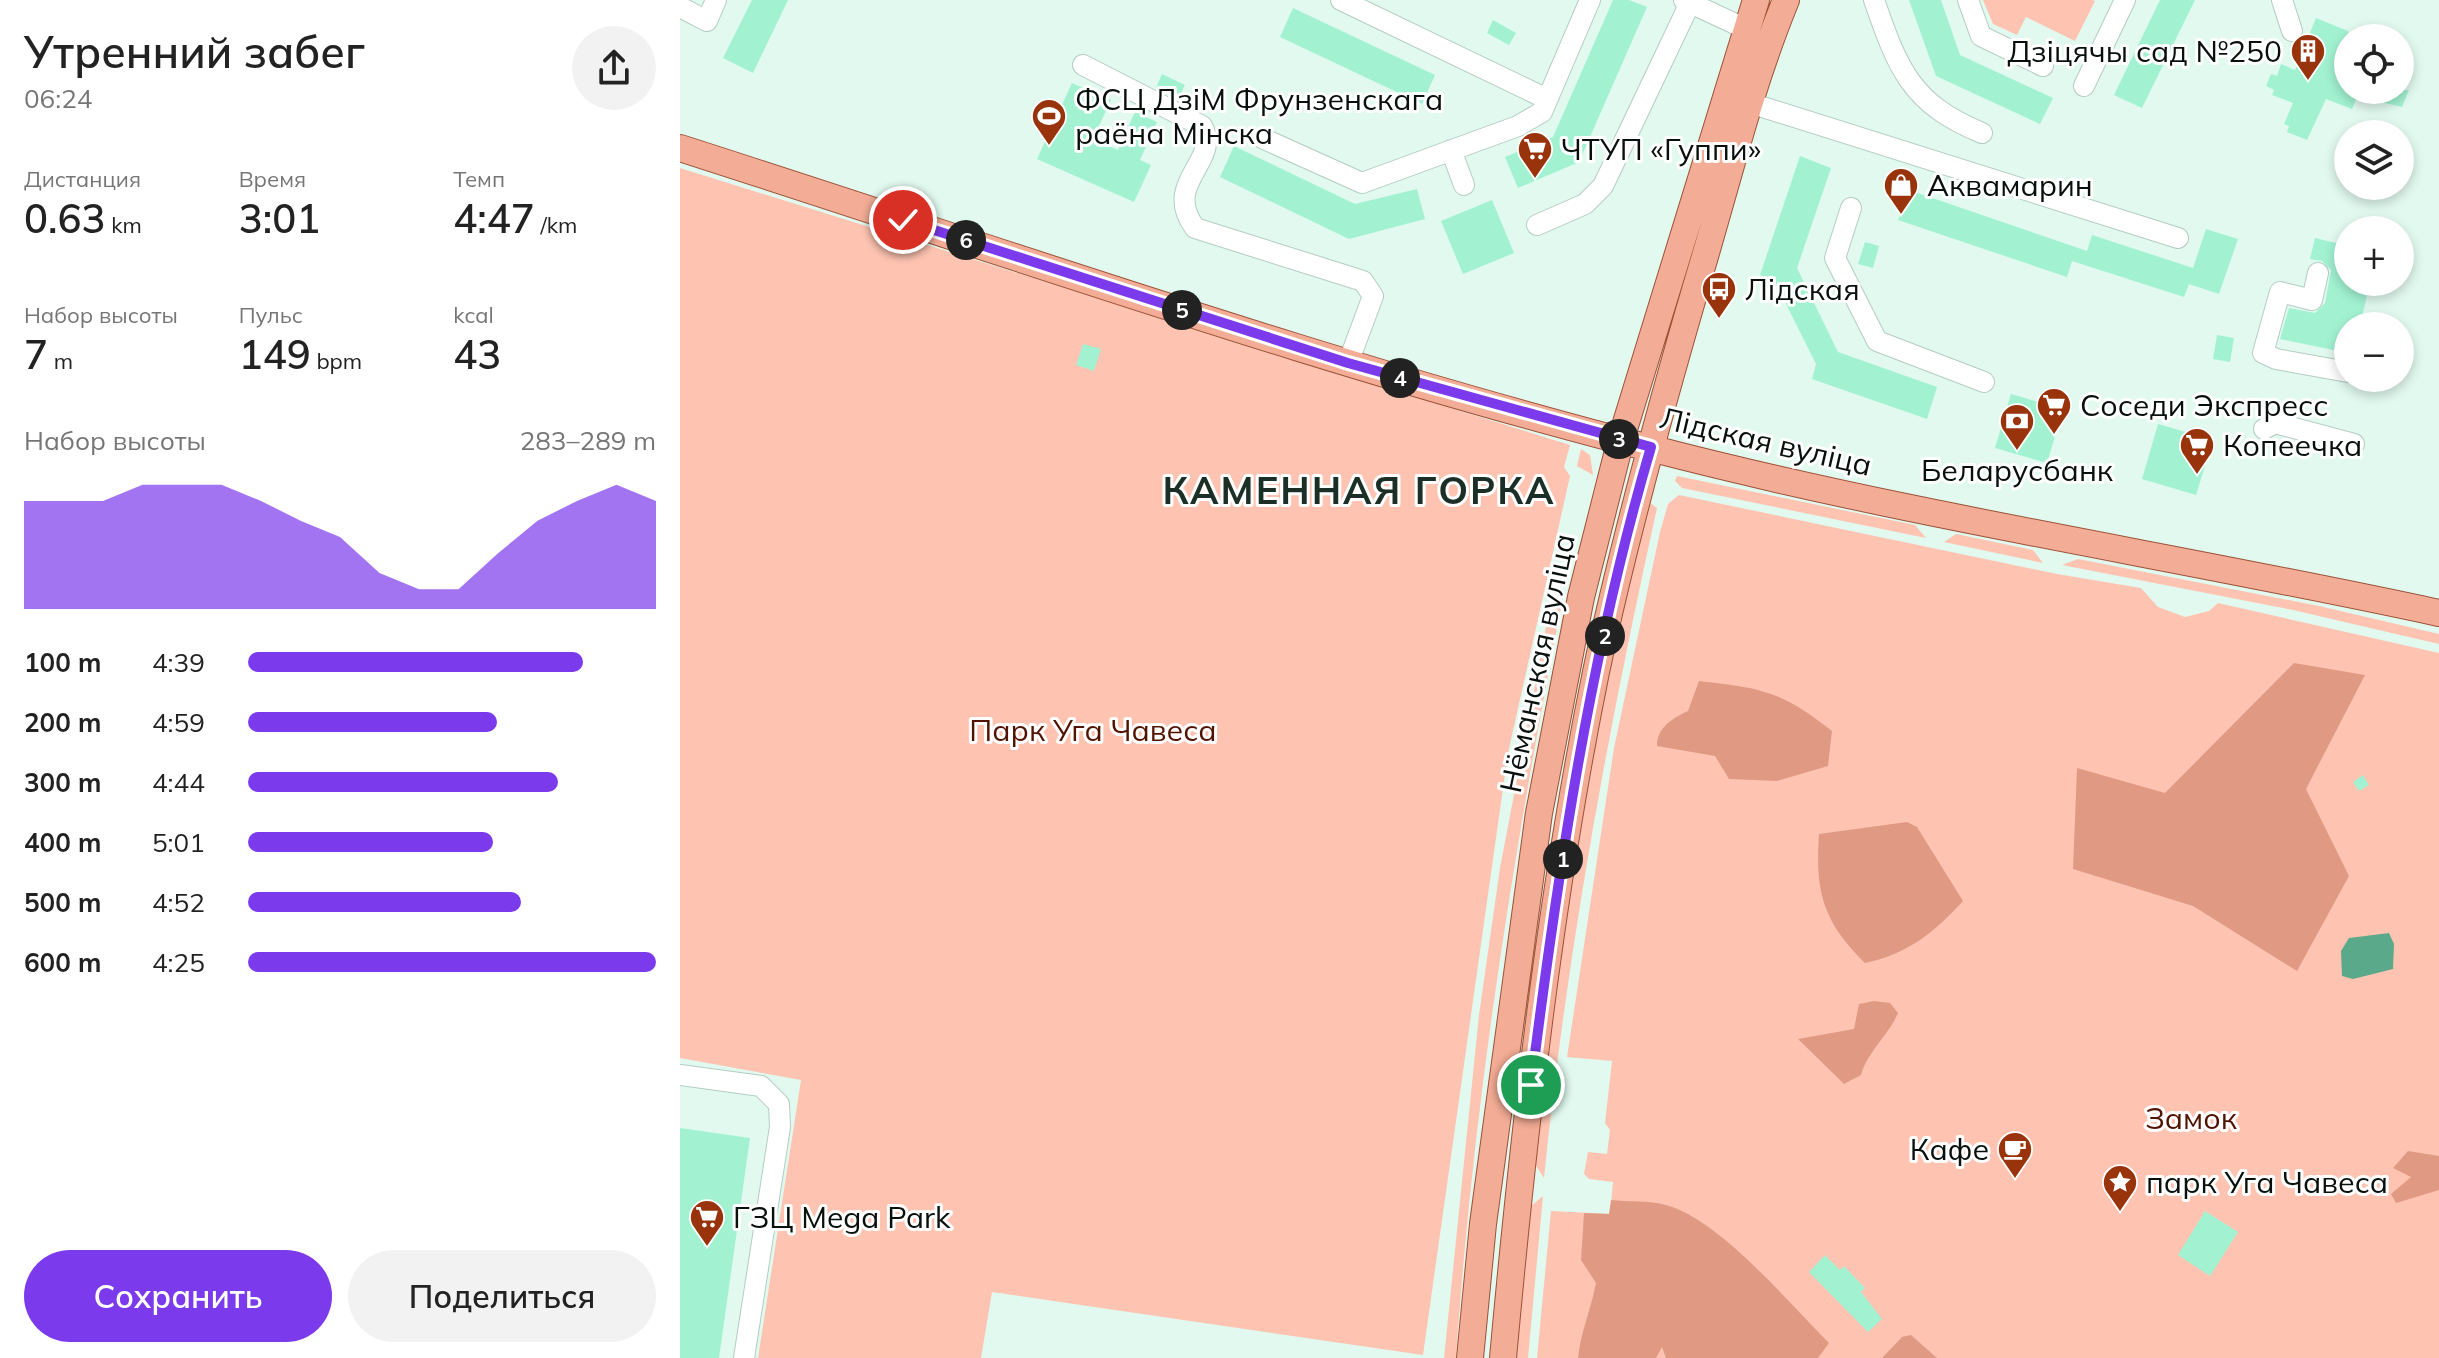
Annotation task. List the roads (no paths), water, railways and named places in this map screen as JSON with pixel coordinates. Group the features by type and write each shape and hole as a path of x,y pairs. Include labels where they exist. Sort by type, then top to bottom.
{"main road":[{"name":"Нёманская вуліца","path":"1470,1358 1483,1224 1539,813 1581,597 1621,439 1756,0"},
{"name":"Нёманская вуліца","path":"1503,1358 1521,1168 1566,839 1596,673 1651,447 1750,103 1786,0"},
{"name":"Лідская вуліца","path":"680,148 1348,363 1651,447 1937,513 2439,613"}],"lane":[{"path":"680,7 707,21 716,0"},
{"path":"1341,0 1547,99"},
{"path":"1262,138 1362,183 1518,126 1542,112 1590,0"},
{"path":"1874,0 1894,58 1911,83 1946,119 1982,133"},
{"path":"1968,0 1981,36 2043,66"},
{"path":"2084,86 2125,0"},
{"path":"2282,0 2292,31"},
{"path":"1537,225 1585,204 1603,186 1687,2 1746,29"},
{"path":"1083,65 1202,126 1206,146 1182,198 1186,215 1195,228 1363,281 1369,287 1373,296 1348,363"},
{"path":"1750,103 2178,238"},
{"path":"1451,150 1464,185"},
{"path":"1851,208 1835,258 1877,341 1984,382"},
{"path":"2318,273 2312,300 2280,292 2263,353 2276,359 2334,369"},
{"path":"2264,429 2275,423 2354,444"},
{"path":"680,1075 761,1086 779,1104 780,1127 744,1358"}],"place":[{"name":"Дзіцячы сад №250","path":"2308,82"},
{"name":"ФСЦ ДзіМ Фрунзенскага раёна Мінска","path":"1049,147"},
{"name":"ЧТУП «Гуппи»","path":"1535,180"},
{"name":"Аквамарин","path":"1901,216"},
{"name":"Лідская","path":"1719,320"},
{"name":"Соседи Экспресс","path":"2054,436"},
{"name":"Беларусбанк","path":"2017,452"},
{"name":"Копеечка","path":"2197,476"},
{"name":"Кафе","path":"2015,1180"},
{"name":"парк Уга Чавеса","path":"2120,1213"},
{"name":"ГЗЦ Mega Park","path":"707,1248"}],"district":[{"name":"КАМЕННАЯ ГОРКА","path":"1359,490"}],"park label":[{"name":"Парк Уга Чавеса","path":"1093,730"},
{"name":"Замок","path":"2191,1118"}]}
